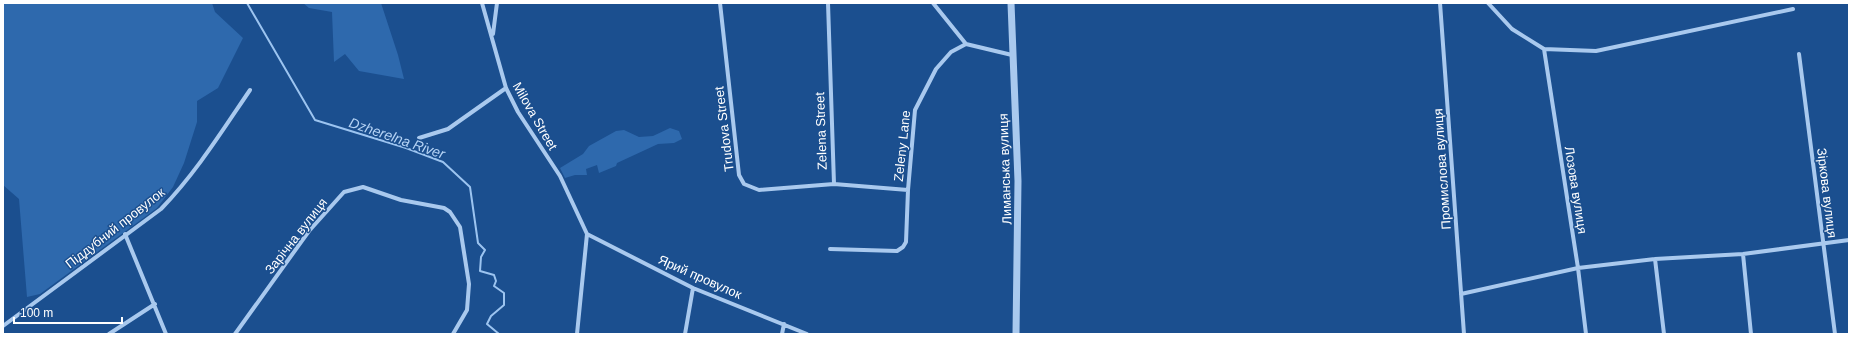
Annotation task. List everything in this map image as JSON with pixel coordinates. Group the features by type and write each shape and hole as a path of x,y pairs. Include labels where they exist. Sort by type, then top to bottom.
{"street":[{"name":"Milova Street","path":"482,3 506,88 518,112 560,176 587,234"},
{"path":"492,37 497,3"},
{"name":"Trudova Street","path":"720,3 739,175 744,184 759,190 834,184"},
{"name":"Zelena Street","path":"828,3 834,184 908,190"},
{"path":"933,3 966,44 1012,55"},
{"name":"Лиманська вулиця","path":"1011,3 1018,181 1016,334"},
{"name":"Промислова вулиця","path":"1440,3 1464,334"},
{"path":"1488,3 1512,29 1544,49 1596,51 1793,9"},
{"name":"Zeleny Lane","path":"830,249 897,251 903,247 906,242 914,110 936,68 951,52 966,44"},
{"name":"Лозова вулиця","path":"1544,49 1578,268 1586,334"},
{"name":"Зіркова вулиця","path":"1799,54 1835,334"},
{"path":"419,138 448,129 506,88"},
{"name":"Піддубний провулок","path":"3,326 161,208 178,191 204,159 250,90"},
{"name":"Зарічна вулиця","path":"235,334 309,232 344,192 363,187 401,200 444,208 450,212 463,238 469,284 467,310 453,334"},
{"path":"125,234 155,304 166,334"},
{"path":"577,334 587,234"},
{"name":"Ярий провулок","path":"587,234 693,288 808,334"},
{"path":"1461,294 1578,268 1655,260 1742,254 1849,240"},
{"path":"1742,254 1751,334"},
{"path":"1655,260 1664,334"},
{"path":"685,334 693,288"},
{"path":"109,334 155,304"},
{"path":"782,334 784,324"}],"shaded area":[{"path":"3,3 212,3 215,12 243,38 218,88 197,101 197,122 184,163 173,187 157,208 40,294 27,297 19,199 3,185"},
{"path":"303,3 381,3 398,55 404,79 359,71 345,54 334,62 332,12 309,8"},
{"path":"670,128 679,131 682,139 674,143 658,144 617,163 616,166 599,173 597,165 586,169 587,175 575,175 565,178 560,168 583,154 589,146 616,131 624,130 639,137 653,136"}],"waterway":[{"name":"Dzherelna River","path":"247,3 315,120 406,148 443,162 470,187 478,243 485,250 481,257 480,271 494,275 496,281 494,286 504,293 504,305 491,316 487,324 499,334"}]}
